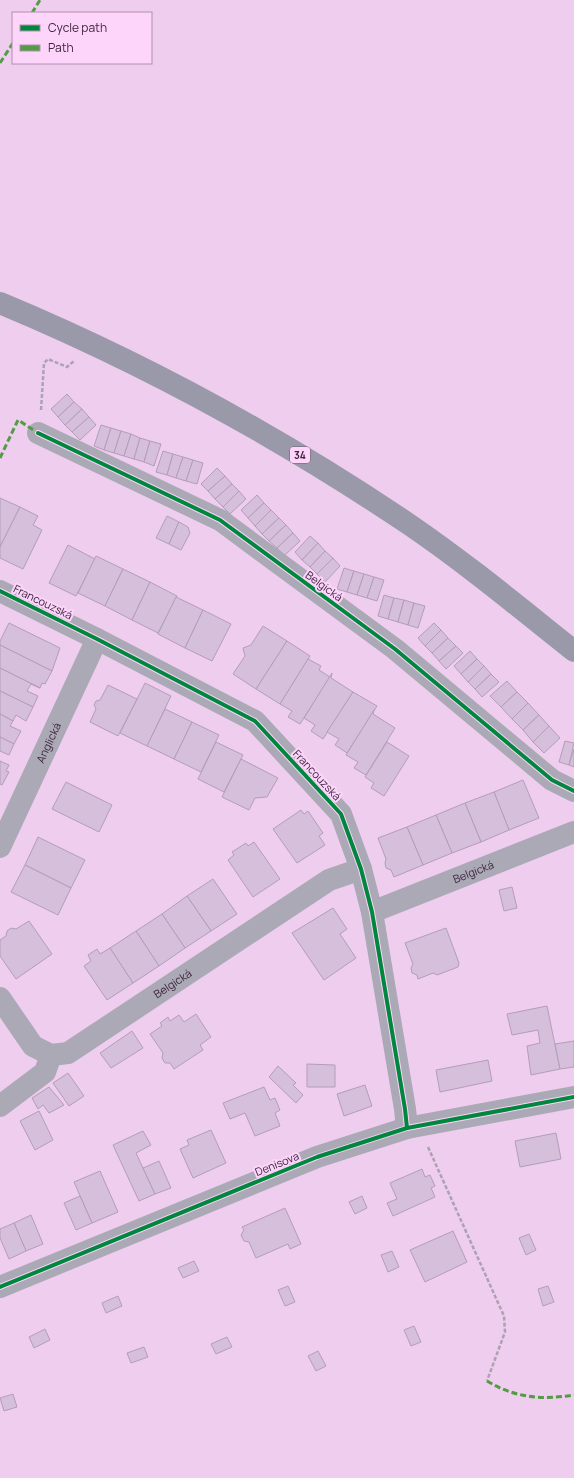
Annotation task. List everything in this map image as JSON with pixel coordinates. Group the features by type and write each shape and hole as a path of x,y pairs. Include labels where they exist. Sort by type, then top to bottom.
{"main road":[{"name":"34","path":"0,303 42,321 169,382 267,435 344,482 411,526 468,567 574,651"}],"street":[{"name":"Belgická","path":"38,433 220,520 395,649 552,780 574,791"},
{"name":"Francouzská","path":"0,591 97,639 255,721 341,814 360,869 372,912 405,1109 413,1127"},
{"name":"Anglická","path":"0,847 97,639"},
{"name":"Belgická","path":"372,912 574,832"},
{"name":"Belgická","path":"51,1055 68,1053 329,880 360,869"},
{"path":"0,998 33,1046 51,1055 45,1072 0,1106"},
{"name":"Denisova","path":"0,1287 317,1157 413,1127 574,1097"}],"path":[{"path":"38,433 44,363 48,359 67,367 77,358"},
{"path":"413,1127 504,1316 505,1332 486,1382"}],"building":[{"path":"67,394 74,402 58,417 51,409"},
{"path":"74,402 82,409 65,425 58,417"},
{"path":"82,409 89,417 72,432 65,425"},
{"path":"89,417 96,425 80,440 72,432"},
{"path":"101,425 111,428 104,450 94,446"},
{"path":"111,428 121,431 114,453 104,450"},
{"path":"121,431 131,434 124,456 114,453"},
{"path":"131,434 140,438 134,459 124,456"},
{"path":"140,438 150,441 144,462 134,459"},
{"path":"150,441 161,444 154,466 144,462"},
{"path":"163,451 173,454 167,475 156,472"},
{"path":"173,454 183,457 176,478 167,475"},
{"path":"183,457 193,460 186,481 176,478"},
{"path":"193,460 203,463 197,484 186,481"},
{"path":"217,468 225,476 208,491 201,484"},
{"path":"225,476 232,484 215,499 208,491"},
{"path":"232,484 239,491 223,507 215,499"},
{"path":"239,491 246,499 230,514 223,507"},
{"path":"257,495 264,503 248,518 241,510"},
{"path":"0,498 20,507 0,547"},
{"path":"264,503 271,510 255,526 248,518"},
{"path":"20,507 38,516 33,525 42,530 23,569 0,558 0,547"},
{"path":"271,510 279,518 262,534 255,526"},
{"path":"167,516 179,522 169,544 156,538"},
{"path":"279,518 286,525 269,541 262,534"},
{"path":"179,522 188,527 190,533 181,550 169,544"},
{"path":"286,525 293,533 277,548 269,541"},
{"path":"293,533 300,541 284,556 277,548"},
{"path":"310,536 318,543 302,560 295,552"},
{"path":"318,543 325,551 310,567 302,560"},
{"path":"68,545 95,559 76,596 49,583"},
{"path":"325,551 333,558 317,574 310,567"},
{"path":"96,556 123,569 105,606 78,593"},
{"path":"333,558 340,566 325,582 317,574"},
{"path":"344,568 354,571 347,592 337,589"},
{"path":"123,569 150,582 132,620 105,606"},
{"path":"354,571 364,574 357,595 347,592"},
{"path":"364,574 374,577 367,598 357,595"},
{"path":"374,577 384,580 377,601 367,598"},
{"path":"150,582 177,596 158,633 132,620"},
{"path":"384,595 394,598 388,619 378,616"},
{"path":"176,597 203,610 185,648 158,634"},
{"path":"394,598 404,600 398,622 388,619"},
{"path":"404,600 414,603 408,625 398,622"},
{"path":"414,603 425,606 418,628 408,625"},
{"path":"203,610 231,624 212,661 185,648"},
{"path":"9,623 60,648 52,671 0,645 0,641"},
{"path":"434,623 441,630 425,646 418,638"},
{"path":"263,626 287,641 256,689 233,674 245,656 243,648 251,645"},
{"path":"441,630 448,638 432,653 425,646"},
{"path":"448,638 456,646 439,661 432,653"},
{"path":"287,641 310,656 280,704 256,689"},
{"path":"0,645 52,671 45,684 42,683 40,688 0,668"},
{"path":"456,646 463,653 446,669 439,661"},
{"path":"470,651 477,659 461,674 454,666"},
{"path":"308,659 321,666 319,670 330,677 300,724 288,717 292,711 280,704"},
{"path":"477,659 484,666 468,682 461,674"},
{"path":"484,666 491,674 475,689 468,682"},
{"path":"0,668 40,688 31,684 27,691 38,696 33,707 0,691"},
{"path":"332,673 331,678 353,692 323,739 311,731 315,725 304,718"},
{"path":"491,674 499,682 482,697 475,689"},
{"path":"507,681 517,692 501,707 490,696"},
{"path":"145,683 171,696 147,746 120,733"},
{"path":"108,685 137,699 118,736 90,722 96,709 94,705 96,701 100,700"},
{"path":"0,691 33,707 26,721 16,715 13,721 0,714"},
{"path":"353,692 377,706 347,753 335,745 339,739 327,732"},
{"path":"517,692 528,703 512,719 501,707"},
{"path":"528,703 539,715 523,730 512,719"},
{"path":"165,709 192,722 174,759 147,746"},
{"path":"374,710 373,714 395,728 366,775 354,768 358,762 346,755"},
{"path":"0,714 13,721 10,726 21,731 14,744 0,737"},
{"path":"539,715 549,726 533,742 523,730"},
{"path":"192,722 219,735 201,772 174,759"},
{"path":"549,726 560,738 544,753 533,742"},
{"path":"0,737 14,744 9,755 0,751"},
{"path":"565,741 574,743 569,765 559,762"},
{"path":"216,742 243,755 224,792 198,779"},
{"path":"387,742 409,756 384,796 371,788 374,783 365,777"},
{"path":"574,749 574,767 569,765"},
{"path":"241,759 278,778 267,797 255,798 249,810 222,797"},
{"path":"0,761 9,765 6,771 9,772 2,785 0,784"},
{"path":"523,780 539,818 509,830 494,792"},
{"path":"66,782 112,805 99,832 52,809"},
{"path":"494,792 509,830 481,842 465,803"},
{"path":"465,803 481,842 452,853 436,815"},
{"path":"301,810 304,814 308,811 323,833 319,836 325,845 297,863 273,829"},
{"path":"436,815 452,853 423,865 407,827"},
{"path":"407,827 423,865 394,877 391,870 386,868 386,859 378,838"},
{"path":"38,837 85,860 71,888 25,865"},
{"path":"254,842 280,879 253,897 228,860 234,855 232,852 246,843 248,846"},
{"path":"25,865 71,888 58,915 11,892"},
{"path":"213,879 237,914 211,931 187,896"},
{"path":"512,887 517,908 504,911 499,890"},
{"path":"187,896 211,931 185,948 162,914"},
{"path":"333,908 347,929 340,934 356,958 324,980 292,933"},
{"path":"162,914 185,948 159,966 136,931"},
{"path":"29,921 52,954 16,979 0,956 0,940 6,936 7,931 11,928 16,929"},
{"path":"446,928 459,963 458,967 437,975 433,973 418,979 417,975 412,973 411,968 413,964 405,943"},
{"path":"136,931 159,966 133,983 110,948"},
{"path":"110,948 133,983 107,1000 84,966 91,961 88,955 97,949 100,954"},
{"path":"547,1006 560,1069 531,1075 527,1046 540,1043 538,1030 512,1035 507,1014"},
{"path":"196,1014 211,1037 200,1045 203,1050 174,1069 170,1063 165,1063 162,1058 163,1053 150,1034 162,1026 160,1023 168,1017 170,1021 179,1015 184,1022"},
{"path":"132,1031 143,1048 111,1068 100,1053"},
{"path":"574,1041 574,1067 560,1069 555,1044"},
{"path":"488,1060 492,1081 440,1092 436,1070"},
{"path":"307,1064 335,1065 335,1087 307,1087"},
{"path":"278,1066 296,1083 293,1085 303,1095 296,1103 269,1077"},
{"path":"68,1073 84,1096 69,1106 53,1083"},
{"path":"365,1085 372,1106 344,1116 337,1094"},
{"path":"49,1087 64,1105 49,1113 43,1105 38,1109 32,1098"},
{"path":"264,1087 270,1100 275,1098 280,1110 275,1113 280,1126 255,1136 245,1113 230,1119 223,1103"},
{"path":"39,1111 53,1140 35,1150 20,1121"},
{"path":"211,1130 226,1163 193,1178 180,1149 189,1145 187,1140"},
{"path":"143,1131 151,1145 136,1153 155,1194 139,1201 113,1145"},
{"path":"556,1133 561,1159 520,1167 515,1141"},
{"path":"159,1161 171,1188 155,1194 143,1168"},
{"path":"422,1169 425,1177 430,1175 435,1186 431,1188 435,1197 393,1216 387,1203 397,1199 390,1183"},
{"path":"100,1171 118,1212 92,1223 74,1182"},
{"path":"80,1196 92,1223 76,1230 64,1203"},
{"path":"362,1196 367,1208 355,1214 349,1202"},
{"path":"285,1208 301,1244 290,1249 288,1244 256,1258 249,1242 244,1241 241,1235 244,1230 242,1227"},
{"path":"31,1215 43,1244 26,1251 14,1223"},
{"path":"14,1223 26,1251 9,1259 0,1238 0,1229"},
{"path":"453,1231 467,1262 425,1282 410,1250"},
{"path":"529,1234 536,1250 526,1255 519,1238"},
{"path":"392,1251 399,1267 388,1272 381,1255"},
{"path":"194,1261 199,1271 183,1278 178,1268"},
{"path":"288,1286 295,1302 285,1306 278,1290"},
{"path":"548,1286 554,1302 543,1306 538,1289"},
{"path":"118,1296 122,1306 106,1313 102,1303"},
{"path":"414,1326 421,1342 411,1346 404,1330"},
{"path":"45,1329 50,1340 34,1348 29,1337"},
{"path":"227,1337 232,1347 216,1354 211,1344"},
{"path":"144,1347 148,1357 131,1363 127,1353"},
{"path":"318,1351 326,1366 316,1371 308,1356"},
{"path":"13,1394 17,1407 4,1411 0,1398"}],"marked path":[{"path":"33,12 40,0"},
{"path":"0,63 12,45"},
{"path":"0,458 18,420 38,433"},
{"path":"487,1381 508,1391 529,1396 562,1397 574,1395"}],"cycle path":[{"path":"38,433 220,520 395,649 552,780 574,791"},
{"path":"0,591 97,639 255,721 341,814 361,869 372,912 407,1128"},
{"path":"0,1287 317,1157 407,1128 574,1097"}]}
